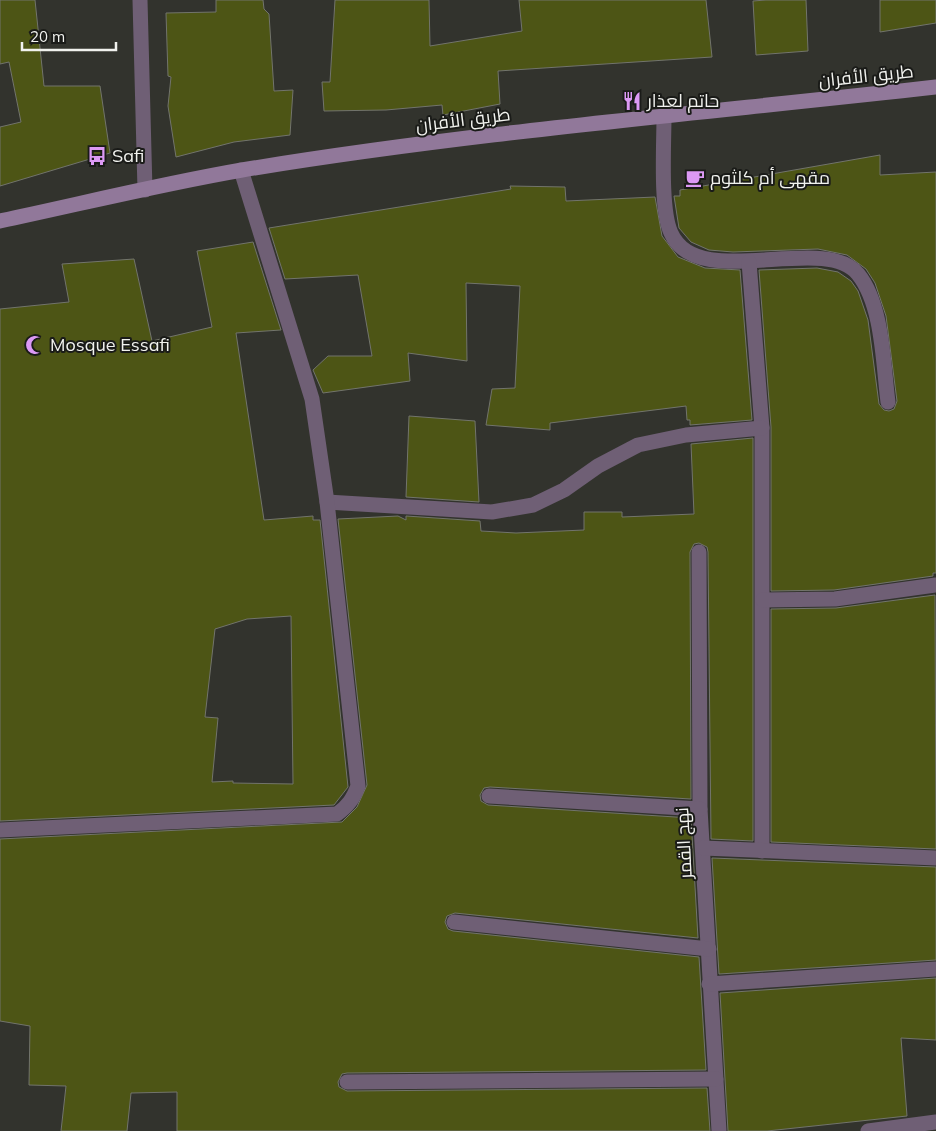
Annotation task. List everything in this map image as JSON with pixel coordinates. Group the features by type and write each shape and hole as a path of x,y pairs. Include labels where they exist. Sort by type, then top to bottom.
{"main road":[{"name":"طريق الأفران","path":"0,221 241,170 490,135 936,87"}],"street":[{"path":"140,0 145,190"},
{"path":"664,116 666,216 671,235 685,250 702,258 749,262 825,258 840,261 858,273 870,293 877,316 888,402"},
{"path":"0,830 337,814 348,806 358,786 327,502 312,399 241,170"},
{"path":"749,262 762,428 762,851"},
{"path":"327,502 492,512 533,505 564,490 598,466 638,445 686,435 762,428"},
{"name":"نهج القمر","path":"699,552 700,809 719,1131"},
{"path":"762,600 835,599 936,585"},
{"path":"489,796 700,809"},
{"path":"703,848 936,858"},
{"path":"454,922 709,949"},
{"path":"709,984 936,969"},
{"path":"347,1082 716,1079"},
{"path":"868,1131 936,1122"}],"building":[{"path":"0,0 35,0 44,86 100,86 110,153 0,186 0,127 21,122 9,62 0,64"},
{"path":"216,0 263,0 264,9 269,14 274,91 293,90 290,135 234,142 176,157 168,106 171,77 168,76 166,13 216,12"},
{"path":"335,0 429,0 430,46 522,31 519,0 706,0 712,57 498,71 500,104 443,115 442,105 386,110 324,111 322,82 330,82"},
{"path":"806,0 808,51 756,55 753,1"},
{"path":"880,0 936,0 936,23 880,32"},
{"path":"880,155 880,175 936,172 936,573 933,573 933,576 834,590 771,591 771,427 759,270 817,268 838,272 851,281 858,291 868,320 879,404 884,410 889,411 894,409 897,401 886,316 875,283 866,269 847,255 818,249 733,252 709,250 691,242 679,228 674,196 680,196 680,190"},
{"path":"510,186 565,187 566,201 655,197 662,236 678,257 705,268 740,270 752,420 690,425 690,420 687,420 686,406 550,423 550,430 486,425 492,389 515,388 520,286 466,283 467,361 408,353 410,381 323,393 313,370 328,356 372,356 358,275 285,279 269,228 511,189"},
{"path":"253,242 281,330 236,333 264,520 313,516 313,520 320,520 348,787 334,805 0,821 0,309 69,302 62,264 134,259 152,341 212,327 197,251","holes":["291,616 293,784 233,783 233,781 212,782 218,718 205,717 215,629 247,619"]},
{"path":"409,416 475,421 479,502 406,497"},
{"path":"753,438 753,841 711,839 708,552 707,547 699,543 694,544 690,552 691,799 490,787 484,788 480,795 481,801 488,805 691,818 698,938 455,913 447,916 445,922 448,929 453,931 699,957 706,1070 347,1073 342,1074 338,1082 339,1087 347,1091 707,1088 710,1131 177,1131 177,1092 131,1093 127,1131 61,1131 66,1086 29,1085 30,1026 0,1021 0,839 342,822 357,807 367,785 338,519 398,516 406,520 406,516 480,521 481,531 516,533 584,530 584,512 622,512 622,517 694,514 691,444"},
{"path":"935,595 936,849 771,842 771,609 836,608"},
{"path":"712,858 936,867 936,960 719,974"},
{"path":"936,978 936,1040 901,1038 907,1116 767,1131 728,1131 720,993"}],"place":[{"name":"حاتم لعذار","path":"632,101"},
{"name":"Safi","path":"97,156"},
{"name":"مقهى أم كلثوم","path":"695,178"},
{"name":"Mosque Essafi","path":"35,345"}]}
